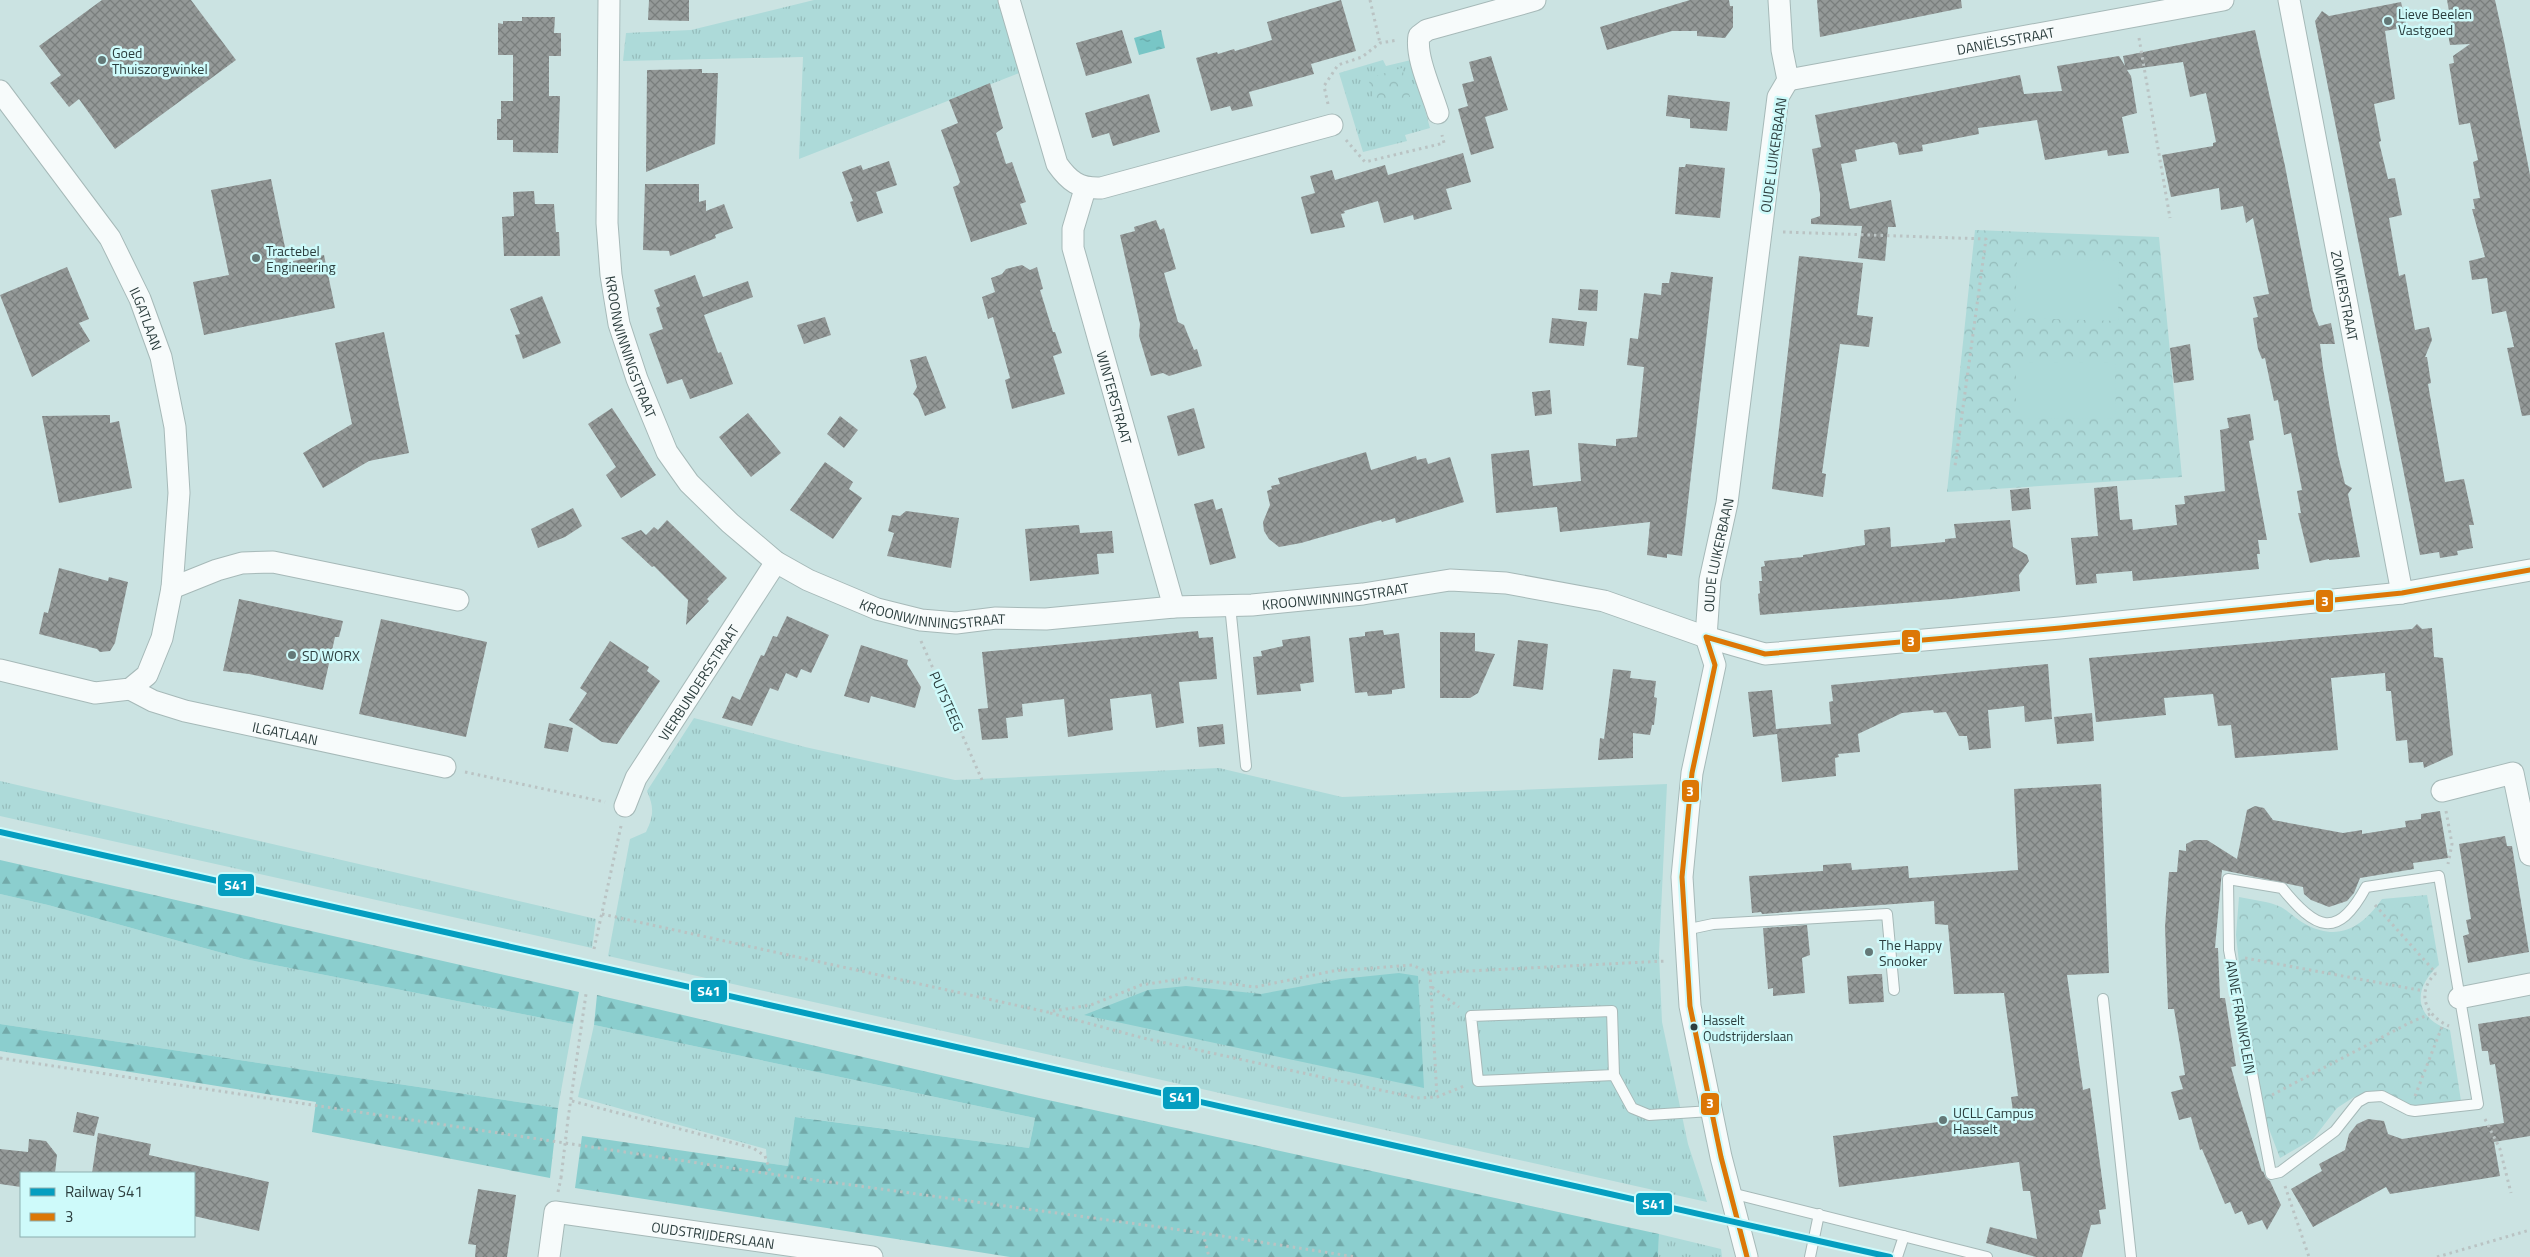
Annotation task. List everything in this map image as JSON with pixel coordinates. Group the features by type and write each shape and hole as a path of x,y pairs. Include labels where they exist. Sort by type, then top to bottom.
{"street":[{"name":"KROONWINNINGSTRAAT","path":"609,0 607,223 611,275 619,324 637,379 667,452 689,483 730,523 776,562 840,595 878,609 921,620 956,623 996,618 1046,619 1174,607 1252,605 1363,594 1450,580 1506,583 1604,601 1765,654 2060,628 2402,593 2530,570"},
{"path":"1009,0 1056,164 1066,177 1085,189 1101,188 1332,125"},
{"path":"1438,113 1420,56 1417,44 1418,36 1427,30 1535,0"},
{"name":"OUDE LUIKERBAAN","path":"1747,1257 1711,1111 1690,1006 1682,877 1692,773 1714,665 1706,636 1710,580 1727,503 1778,97 1788,80 1782,50 1779,0"},
{"name":"DANIËLSSTRAAT","path":"1788,80 2135,18 2223,0"},
{"name":"ZOMERSTRAAT","path":"2289,0 2402,593"},
{"name":"ILGATLAAN","path":"0,90 110,238 140,299 161,357 175,427 178,483 172,588 162,638 150,668 147,675 130,689 153,700 185,711 444,767"},
{"name":"WINTERSTRAAT","path":"1085,189 1073,229 1073,248 1174,607"},
{"path":"172,588 217,570 242,563 273,562 458,600"},
{"name":"VIERBUNDERSSTRAAT","path":"625,806 636,778 776,562"},
{"path":"0,670 95,692 130,689"},
{"path":"2442,791 2513,773 2530,855"},
{"path":"2459,998 2530,984"},
{"name":"OUDSTRIJDERSLAAN","path":"549,1257 555,1212 872,1257"}],"lane":[{"path":"1230,606 1246,766"},
{"path":"2280,1172 2335,1131 2358,1102 2367,1097 2382,1096 2409,1110 2478,1104 2438,876 2366,887 2363,892"},
{"name":"ANNE FRANKPLEIN","path":"2280,1172 2271,1174 2229,950 2228,879 2282,888 2301,911 2313,920 2325,924 2348,915 2363,892"},
{"path":"1685,930 1713,924 1887,914 1894,990"},
{"path":"2103,999 2131,1257"},
{"path":"1614,1075 1478,1080 1471,1016 1612,1011 1614,1075 1632,1108 1649,1115 1711,1111"},
{"path":"1731,1193 1983,1256"},
{"path":"1810,1257 1819,1214"},
{"path":"1897,1257 1904,1236"}],"path":[{"path":"1370,0 1380,43"},
{"path":"2135,18 2170,218"},
{"path":"1418,36 1380,43 1362,58 1338,65 1324,86 1332,125 1365,162 1444,143 1438,113"},
{"path":"1762,231 1986,239 1955,466"},
{"name":"PUTSTEEG","path":"921,620 921,642 982,780"},
{"path":"444,767 625,806 594,949"},
{"path":"2438,876 2449,862 2452,844 2442,791"},
{"path":"2363,892 2436,973"},
{"path":"602,914 1046,1012 1143,1038 1418,1098 1437,1097 1478,1080"},
{"path":"2229,950 2244,957 2424,991"},
{"path":"1046,1012 1091,1005 1141,985 1186,978 1255,987 1333,970 1412,965 1430,973 1638,961 1687,961"},
{"path":"2257,1103 2408,1023 2430,1014 2425,1004 2424,991 2439,970 2454,968"},
{"path":"1430,973 1437,1097"},
{"path":"1431,987 1471,1016"},
{"path":"561,1178 586,994"},
{"path":"2409,1110 2443,1024"},
{"path":"0,1058 771,1174 1203,1233 1356,1257"},
{"path":"572,1101 753,1148 765,1156 771,1174"},
{"path":"2478,1104 2500,1149 2511,1193"},
{"path":"2280,1172 2309,1257"},
{"path":"2437,1257 2530,1230"},
{"path":"1203,1233 1209,1257"}],"green space":[{"path":"814,0 1000,0 1022,72 799,159 803,57 623,61 626,33 691,30"},
{"path":"1383,60 1386,66 1411,60 1430,128 1405,135 1407,141 1363,152 1339,73"},
{"path":"1402,68 1410,97 1376,106 1368,78"},
{"path":"1975,230 2159,237 2182,477 1947,492"},
{"path":"2017,258 2119,261 2118,321 2015,318"},
{"path":"2016,363 2115,363 2116,418 2016,419"},
{"path":"694,718 805,747 955,780 1219,768 1342,797 1667,784 1659,954 1662,1022 1688,1144 1707,1202 608,956 630,839 646,832 651,821 652,807 647,791"},
{"path":"0,781 596,919 592,948 0,816"},
{"path":"0,860 579,992 573,1024 244,959 48,905 0,894"},
{"path":"0,894 48,905 244,959 573,1024 558,1108 0,1024"},
{"path":"2427,895 2439,965 2424,984 2421,1002 2429,1018 2438,1025 2450,1030 2461,1101 2416,1107 2371,1093 2354,1097 2337,1108 2313,1139 2280,1158 2258,1100 2236,935 2239,897 2276,905 2307,925 2330,932 2340,931 2359,924 2375,909 2382,899"},
{"path":"1399,973 1418,976 1424,1088 1084,1015 1148,990 1186,986 1261,994 1341,979"},
{"path":"597,995 1039,1098 1659,1234 1658,1257 1010,1257 575,1188 582,1136 788,1166 795,1117 1029,1148 1035,1118 594,1025"},
{"path":"0,1024 558,1108 550,1178 312,1132 316,1102 0,1051"},
{"path":"594,1025 1035,1118 1029,1148 796,1117 788,1166 767,1163 766,1149 578,1097"},
{"path":"1659,1234 1721,1249 1722,1257 1658,1257"}],"water":[{"path":"1161,30 1165,48 1139,55 1134,38"}],"building":[{"name":"Goed Thuiszorgwinkel","path":"102,0 191,0 236,60 115,149 79,99 69,107 50,83 61,75 39,46"},
{"path":"649,0 689,0 689,21 648,20"},
{"path":"1341,0 1356,51 1311,64 1314,74 1249,92 1253,106 1232,111 1230,106 1211,111 1196,58 1217,52 1218,54 1234,49 1235,51 1272,40 1267,22"},
{"path":"1690,0 1729,0 1730,6 1733,6 1733,27 1725,38 1697,36 1697,31 1672,31 1607,50 1600,27"},
{"path":"1817,0 1961,0 1962,8 1820,37"},
{"path":"2447,0 2495,0 2504,41 2530,175 2530,415 2522,416 2507,348 2514,347 2506,311 2492,314 2487,278 2472,280 2469,261 2485,257 2472,209 2475,209 2473,199 2480,198 2473,162 2478,160 2470,123 2459,125 2449,64 2454,63 2453,56 2470,44 2450,45 2447,28 2452,27"},
{"path":"2401,2 2407,27 2385,31 2395,99 2374,104 2381,141 2379,142 2388,179 2395,178 2402,215 2389,218 2399,276 2405,274 2415,330 2429,327 2432,340 2425,357 2427,357 2431,383 2428,384 2445,482 2464,479 2474,525 2469,525 2473,548 2457,551 2458,555 2440,558 2439,552 2420,555 2315,21 2322,11 2329,16"},
{"path":"522,17 555,17 554,33 561,33 561,56 549,56 549,96 560,96 558,153 513,152 513,140 497,140 497,119 501,119 501,101 513,101 513,55 498,55 498,23 503,24 503,21 522,21"},
{"path":"1122,30 1132,63 1086,76 1076,43"},
{"path":"2255,30 2285,166 2313,311 2319,326 2331,323 2335,344 2320,344 2338,455 2345,484 2352,488 2348,494 2360,557 2329,559 2310,563 2298,513 2301,513 2297,491 2302,490 2291,433 2284,435 2278,400 2274,401 2265,358 2262,359 2258,349 2253,318 2258,317 2253,297 2269,294 2253,218 2246,223 2243,206 2221,210 2219,188 2171,197 2162,155 2213,146 2213,143 2216,142 2206,93 2190,97 2183,62 2127,70 2131,76 2137,113 2122,117 2129,153 2108,156 2107,150 2045,160 2037,120 1978,128 1979,134 1922,145 1923,151 1899,155 1897,144 1894,142 1855,150 1857,161 1841,164 1850,209 1891,200 1896,227 1888,227 1885,261 1858,258 1862,226 1811,224 1811,219 1820,216 1820,194 1812,149 1821,147 1815,115 2020,75 2024,94 2062,91 2057,66 2119,56 2125,66 2123,56"},
{"path":"1491,56 1508,110 1485,117 1494,148 1471,155 1458,109 1468,106 1462,84 1474,81 1469,62"},
{"path":"702,69 702,73 718,73 715,144 646,172 647,70"},
{"path":"990,83 1003,128 996,133 1006,164 1012,162 1026,202 1020,204 1027,224 971,242 953,187 960,182 941,130 958,123 949,100"},
{"path":"1149,94 1160,132 1113,146 1109,133 1092,138 1085,113"},
{"path":"1668,95 1730,102 1727,131 1690,128 1690,119 1666,116"},
{"path":"1463,153 1471,182 1446,189 1452,209 1414,220 1413,215 1384,223 1378,201 1344,211 1345,213 1341,214 1345,227 1311,234 1301,197 1315,193 1310,176 1332,170 1335,180 1385,165 1388,175"},
{"path":"889,161 897,185 876,192 883,213 857,222 850,202 853,201 842,172 861,165 863,170"},
{"path":"1686,164 1725,168 1720,218 1675,214 1679,167 1685,167"},
{"name":"Tractebel Engineering","path":"271,179 288,262 324,255 335,308 204,335 193,282 229,275 211,190"},
{"path":"645,184 699,184 699,202 706,200 706,211 724,204 733,228 715,235 716,238 670,256 669,251 643,250"},
{"path":"534,191 535,204 554,204 556,232 559,232 560,256 504,256 502,217 514,216 513,192"},
{"path":"1156,220 1160,230 1164,228 1176,269 1164,273 1178,322 1184,325 1194,350 1197,349 1202,366 1169,376 1163,373 1151,376 1139,336 1140,324 1120,235 1135,231 1134,227"},
{"path":"1799,256 1863,263 1857,315 1873,317 1869,347 1840,344 1822,473 1826,474 1823,497 1772,489"},
{"path":"1022,265 1030,270 1037,267 1043,289 1040,290 1053,332 1055,332 1062,353 1053,356 1065,394 1012,409 1005,380 1010,378 993,317 988,319 982,297 995,292 991,278 1002,274 1006,269"},
{"path":"67,267 89,319 79,323 90,341 32,377 0,295"},
{"path":"1671,272 1713,277 1682,556 1667,554 1667,558 1647,555 1650,522 1560,532 1557,507 1496,513 1491,454 1529,450 1533,486 1581,481 1578,443 1616,446 1616,439 1637,437 1644,367 1627,365 1630,338 1638,339 1644,293 1661,295 1662,283 1669,283"},
{"path":"695,275 703,297 748,281 753,297 704,315 718,353 721,352 733,384 690,399 682,379 667,384 649,334 663,329 656,308 660,306 654,290"},
{"path":"1580,289 1598,290 1597,311 1578,310"},
{"path":"542,296 561,343 523,359 515,335 520,334 510,309"},
{"path":"825,317 831,335 804,344 797,325"},
{"path":"1552,318 1587,322 1584,346 1549,343"},
{"path":"384,332 409,453 369,461 323,488 303,453 352,424 335,343"},
{"path":"2190,344 2194,380 2174,383 2170,348"},
{"path":"926,356 946,408 925,416 918,399 913,394 917,387 910,360"},
{"path":"1550,390 1552,414 1535,416 1532,392"},
{"path":"612,408 656,475 621,498 606,475 616,467 588,424"},
{"path":"1194,408 1205,448 1178,456 1167,416"},
{"path":"748,413 781,453 751,477 719,437"},
{"path":"2250,414 2254,440 2249,441 2267,540 2258,540 2260,554 2257,554 2259,569 2133,581 2132,571 2096,574 2097,583 2076,585 2071,538 2098,536 2094,488 2117,486 2120,520 2132,519 2133,530 2177,525 2175,505 2185,504 2184,496 2225,491 2220,430 2229,428 2227,418"},
{"path":"110,415 110,423 119,421 132,488 59,503 42,416"},
{"path":"840,416 858,430 844,448 827,434"},
{"path":"1366,452 1371,470 1416,456 1417,460 1426,458 1428,464 1450,457 1464,502 1396,523 1395,518 1382,522 1381,520 1301,543 1279,547 1269,539 1264,531 1263,522 1270,505 1267,491 1272,489 1271,486 1280,484 1278,478"},
{"path":"825,462 853,482 849,489 862,498 833,539 790,510"},
{"path":"2029,488 2031,509 2012,511 2010,490"},
{"path":"1213,499 1216,510 1222,508 1236,558 1210,565 1194,504"},
{"path":"573,508 582,526 565,537 538,548 531,529"},
{"path":"906,511 959,518 951,568 887,556 894,533 888,531 892,515 900,516"},
{"path":"667,520 727,578 707,599 709,601 686,625 688,600 654,566 652,567 621,538 641,530 646,535 654,527 658,530"},
{"path":"2010,520 2013,547 2027,555 2029,561 2019,575 2020,591 1952,599 1760,615 1758,594 1760,593 1759,581 1762,581 1761,567 1765,566 1764,561 1803,557 1803,555 1865,545 1864,530 1890,527 1891,547 1945,542 1945,539 1956,538 1954,524"},
{"path":"1079,525 1080,533 1112,531 1114,553 1097,554 1099,574 1030,581 1025,529"},
{"path":"59,568 108,581 109,577 128,582 115,643 110,651 100,652 97,649 39,634 44,612 48,613"},
{"name":"SD WORX","path":"239,599 343,621 339,637 335,637 323,690 249,674 223,671"},
{"path":"787,616 829,635 811,673 801,669 797,678 786,673 778,691 770,688 752,726 722,718 732,696 740,700 761,655 764,656 773,636 777,637"},
{"path":"381,619 487,642 466,737 359,714"},
{"path":"2417,624 2422,629 2432,628 2434,657 2443,658 2453,755 2424,768 2423,762 2409,763 2407,740 2396,741 2391,691 2386,691 2385,673 2331,678 2338,750 2235,758 2231,725 2218,726 2213,694 2164,698 2166,715 2096,722 2089,658 2412,629"},
{"path":"1383,630 1384,635 1399,633 1405,688 1392,690 1392,694 1368,696 1367,692 1355,693 1349,638 1365,636 1365,632"},
{"path":"1198,631 1199,638 1213,637 1217,679 1179,682 1184,723 1156,728 1151,694 1110,699 1113,730 1068,737 1064,699 1022,704 1023,716 1006,718 1008,738 982,740 978,709 988,708 982,652"},
{"path":"1440,632 1475,633 1475,651 1495,654 1478,693 1470,698 1440,698"},
{"path":"1310,636 1314,682 1300,684 1301,691 1257,695 1253,657 1262,656 1261,651 1283,646 1282,640"},
{"path":"1518,640 1548,644 1543,690 1513,686"},
{"path":"610,641 649,667 647,671 660,681 617,744 602,742 569,720 587,693 580,688"},
{"path":"861,645 908,660 907,664 921,687 915,708 871,696 869,703 844,696"},
{"path":"2048,664 2052,719 2025,722 2024,706 1988,710 1991,748 1969,750 1967,736 1959,736 1946,712 1934,713 1933,710 1902,713 1858,734 1860,752 1838,754 1839,757 1835,758 1836,776 1782,782 1777,734 1753,737 1748,692 1772,690 1776,729 1831,724 1829,702 1833,701 1831,685"},
{"path":"1613,669 1631,671 1630,678 1656,681 1654,697 1657,698 1654,725 1652,725 1650,735 1633,733 1633,758 1598,760 1600,738 1604,739"},
{"path":"2092,713 2094,741 2057,744 2054,717"},
{"path":"549,723 573,728 568,752 544,748"},
{"path":"1223,724 1225,744 1199,747 1197,727"},
{"path":"2101,784 2109,973 2067,975 2083,1090 2090,1088 2106,1209 2099,1210 2101,1224 2091,1225 2082,1257 2036,1257 1986,1243 1990,1227 2037,1239 2030,1191 2023,1191 2019,1162 1839,1187 1833,1136 2013,1112 2011,1097 2018,1096 2004,993 1954,994 1948,925 1935,924 1934,901 1762,914 1761,912 1752,913 1749,876 1823,871 1823,865 1851,863 1852,870 1908,866 1909,878 2018,870 2014,789"},
{"path":"2255,806 2264,808 2273,820 2343,833 2362,830 2362,834 2406,827 2405,821 2421,819 2421,814 2440,811 2448,858 2413,863 2414,869 2360,878 2354,893 2347,901 2329,907 2311,900 2304,894 2303,887 2222,870 2215,948 2218,948 2220,998 2225,998 2236,1066 2231,1067 2239,1096 2262,1172 2270,1181 2281,1205 2267,1230 2262,1220 2248,1225 2242,1211 2235,1214 2230,1202 2225,1204 2202,1149 2200,1150 2191,1117 2179,1120 2171,1092 2183,1089 2179,1076 2185,1075 2174,1009 2168,1009 2165,927 2169,872 2177,872 2179,850 2186,851 2186,844 2194,840 2207,840 2237,859 2247,810"},
{"path":"2505,836 2507,846 2512,846 2529,952 2468,963 2463,936 2469,934 2466,920 2471,919 2459,844"},
{"path":"1807,925 1810,955 1802,958 1805,993 1773,996 1773,988 1768,989 1763,928"},
{"name":"The Happy Snooker","path":"1882,974 1884,1002 1849,1004 1847,976"},
{"path":"2530,1016 2530,1136 2494,1142 2500,1176 2390,1194 2386,1187 2313,1227 2291,1189 2322,1171 2319,1164 2345,1150 2349,1134 2357,1124 2368,1119 2384,1121 2388,1134 2402,1139 2504,1123 2495,1064 2490,1065 2488,1051 2482,1051 2478,1024"},
{"path":"77,1112 99,1117 94,1136 73,1132"},
{"path":"98,1133 151,1144 149,1155 269,1182 259,1231 195,1216 195,1172 92,1172"},
{"path":"29,1139 46,1141 57,1155 55,1172 20,1172 20,1187 0,1184 0,1149 28,1152"},
{"path":"478,1189 516,1195 507,1257 475,1257 476,1245 468,1244"}],"rail line":[{"name":"S41","path":"0,832 1890,1257"}],"transit line":[{"name":"3","path":"1706,637 1765,654 2060,628 2402,593 2530,570"},
{"name":"3","path":"1706,637 1715,665 1692,773 1682,877 1690,1006 1721,1157 1747,1257"}],"place":[{"name":"Lieve Beelen Vastgoed","path":"2388,21"},
{"name":"Goed Thuiszorgwinkel","path":"102,60"},
{"name":"Tractebel Engineering","path":"256,258"},
{"name":"SD WORX","path":"292,655"},
{"name":"The Happy Snooker","path":"1869,952"},
{"name":"Hasselt Oudstrijderslaan","path":"1694,1027"},
{"name":"UCLL Campus Hasselt","path":"1943,1120"}]}
